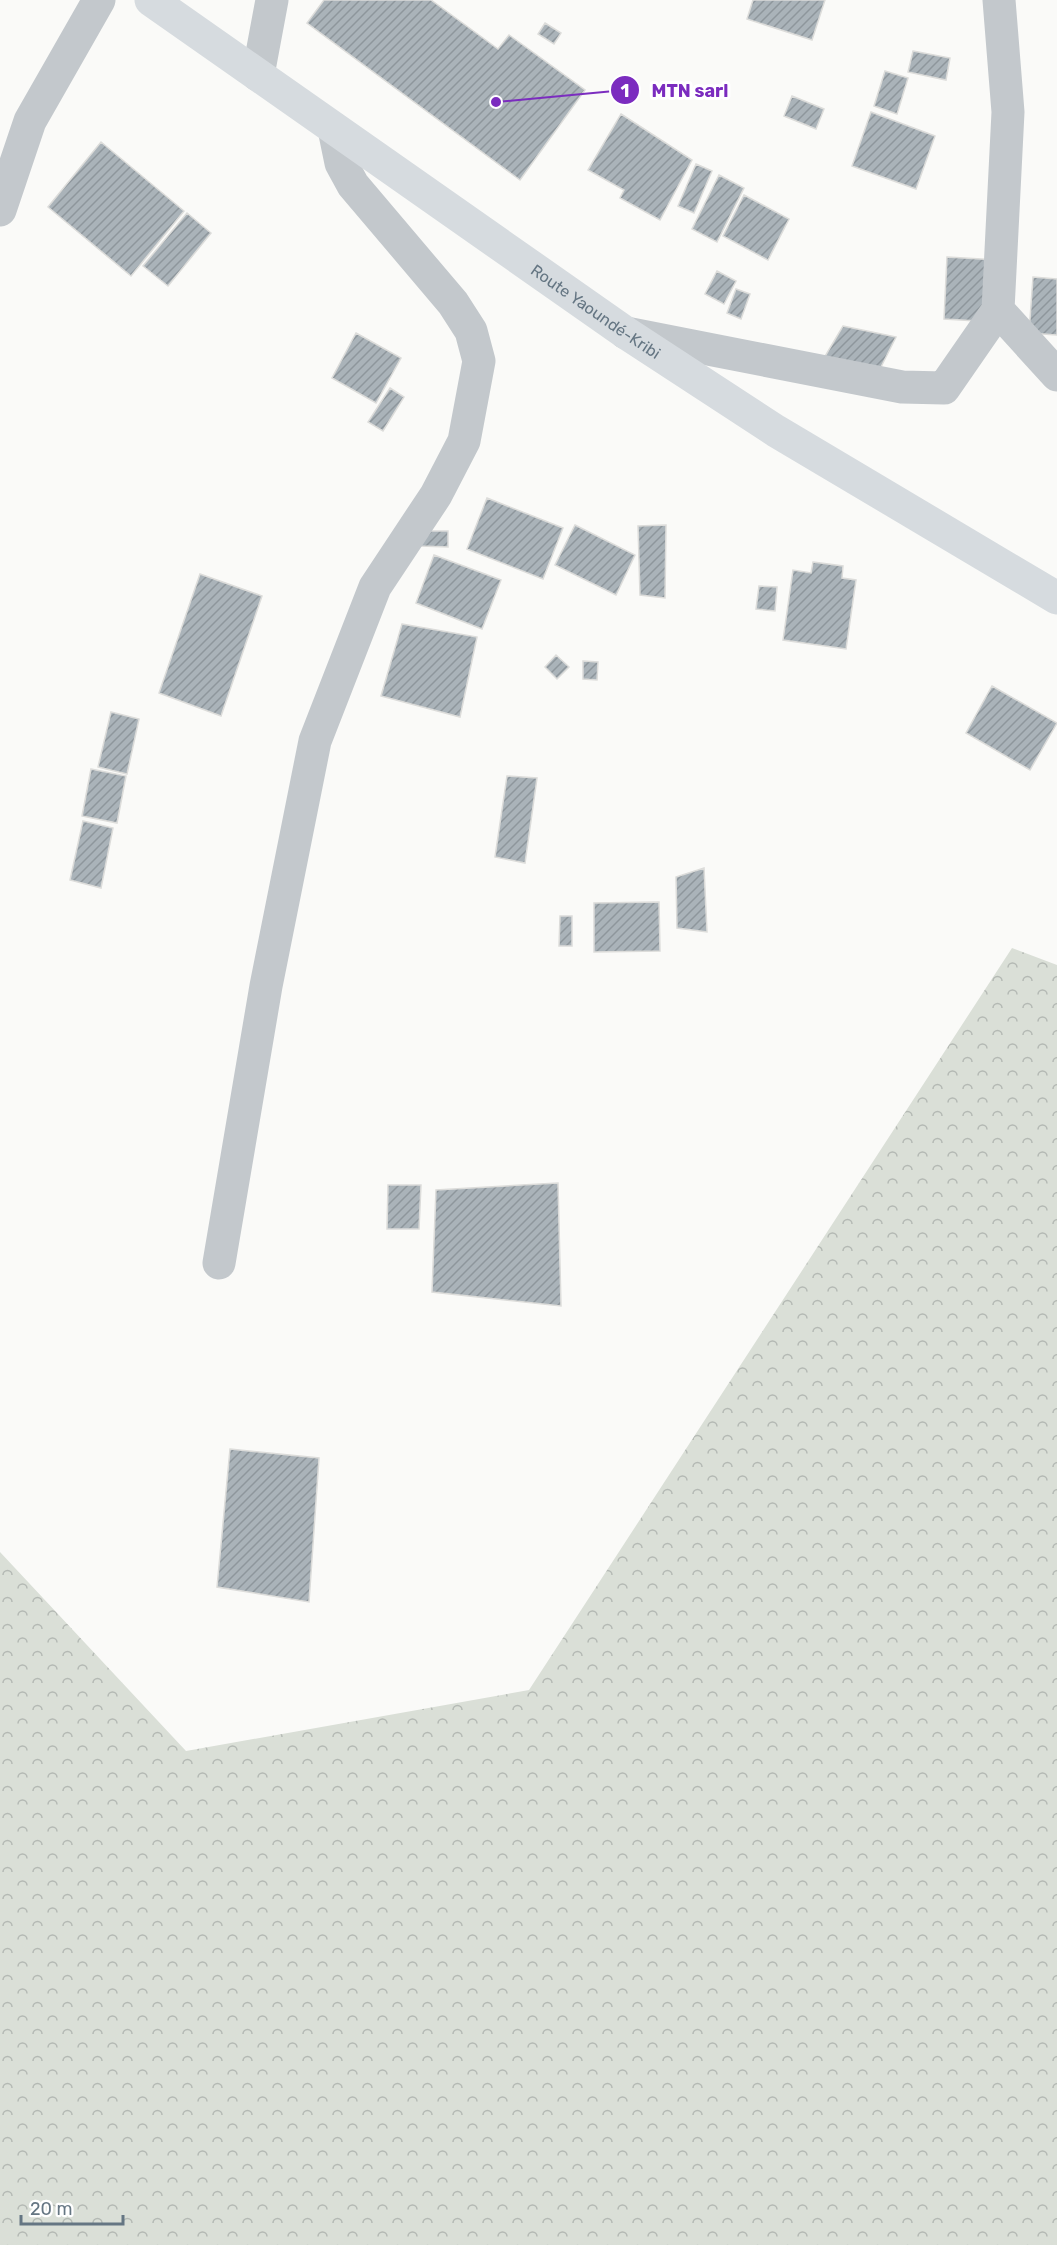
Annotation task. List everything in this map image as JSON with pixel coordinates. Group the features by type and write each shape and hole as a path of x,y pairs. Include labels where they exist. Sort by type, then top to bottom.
{"main road":[{"name":"Route Yaoundé-Kribi","path":"151,0 626,333 786,437 1057,598"}],"street":[{"path":"0,210 30,121 99,0"},
{"path":"258,75 272,0"},
{"path":"626,333 902,387 944,388 998,310 1008,112 999,0"},
{"path":"219,1263 266,986 315,741 375,587 436,495 464,441 479,361 471,331 453,303 353,185 342,163 334,129"},
{"path":"998,310 1057,375"}],"green space":[{"path":"1012,948 1057,965 1057,2245 0,2245 0,1552 186,1751 529,1690"}],"building":[{"path":"324,0 431,0 498,49 509,35 585,90 520,180 307,23"},
{"path":"753,0 825,0 812,40 747,19"},
{"path":"545,23 561,33 554,44 538,34"},
{"path":"913,51 950,58 946,80 908,72"},
{"path":"885,71 908,78 897,114 874,106"},
{"path":"792,96 824,109 816,129 784,116"},
{"path":"871,112 935,136 916,189 852,166"},
{"path":"621,114 692,160 660,220 620,198 624,190 588,170"},
{"path":"101,142 184,211 131,276 48,207"},
{"path":"696,164 712,171 694,213 678,206"},
{"path":"719,175 744,188 717,242 692,229"},
{"path":"744,195 789,219 768,260 723,236"},
{"path":"187,213 211,233 168,286 143,266"},
{"path":"947,257 1015,261 1011,323 944,319"},
{"path":"717,271 736,281 724,304 705,294"},
{"path":"1033,277 1057,279 1057,335 1029,333"},
{"path":"736,289 750,294 741,319 727,313"},
{"path":"843,326 896,337 879,371 824,358"},
{"path":"356,333 401,358 376,403 332,378"},
{"path":"390,388 404,397 383,431 368,422"},
{"path":"487,498 563,528 543,579 467,549"},
{"path":"575,525 635,555 616,595 555,565"},
{"path":"666,525 665,598 640,595 638,526"},
{"path":"421,531 448,531 448,547 421,546"},
{"path":"434,555 501,580 482,629 416,603"},
{"path":"813,562 843,566 842,578 856,580 846,649 783,640 793,570 811,573"},
{"path":"200,574 262,596 221,716 159,693"},
{"path":"759,586 777,587 775,611 756,609"},
{"path":"402,624 477,637 460,717 381,696"},
{"path":"556,655 569,667 557,679 545,667"},
{"path":"583,661 598,662 597,680 583,679"},
{"path":"992,686 1057,723 1030,770 966,733"},
{"path":"111,712 139,719 127,774 98,767"},
{"path":"91,769 126,776 117,823 82,816"},
{"path":"507,776 537,778 525,863 495,857"},
{"path":"83,821 113,828 101,888 70,880"},
{"path":"704,868 707,932 677,928 676,877"},
{"path":"659,902 660,951 594,952 594,903"},
{"path":"560,916 572,916 572,946 559,946"},
{"path":"558,1183 561,1306 432,1292 436,1190"},
{"path":"388,1185 421,1185 419,1229 387,1229"},
{"path":"230,1449 319,1458 309,1602 217,1587"}],"place":[{"name":"MTN sarl","path":"496,102"}]}
